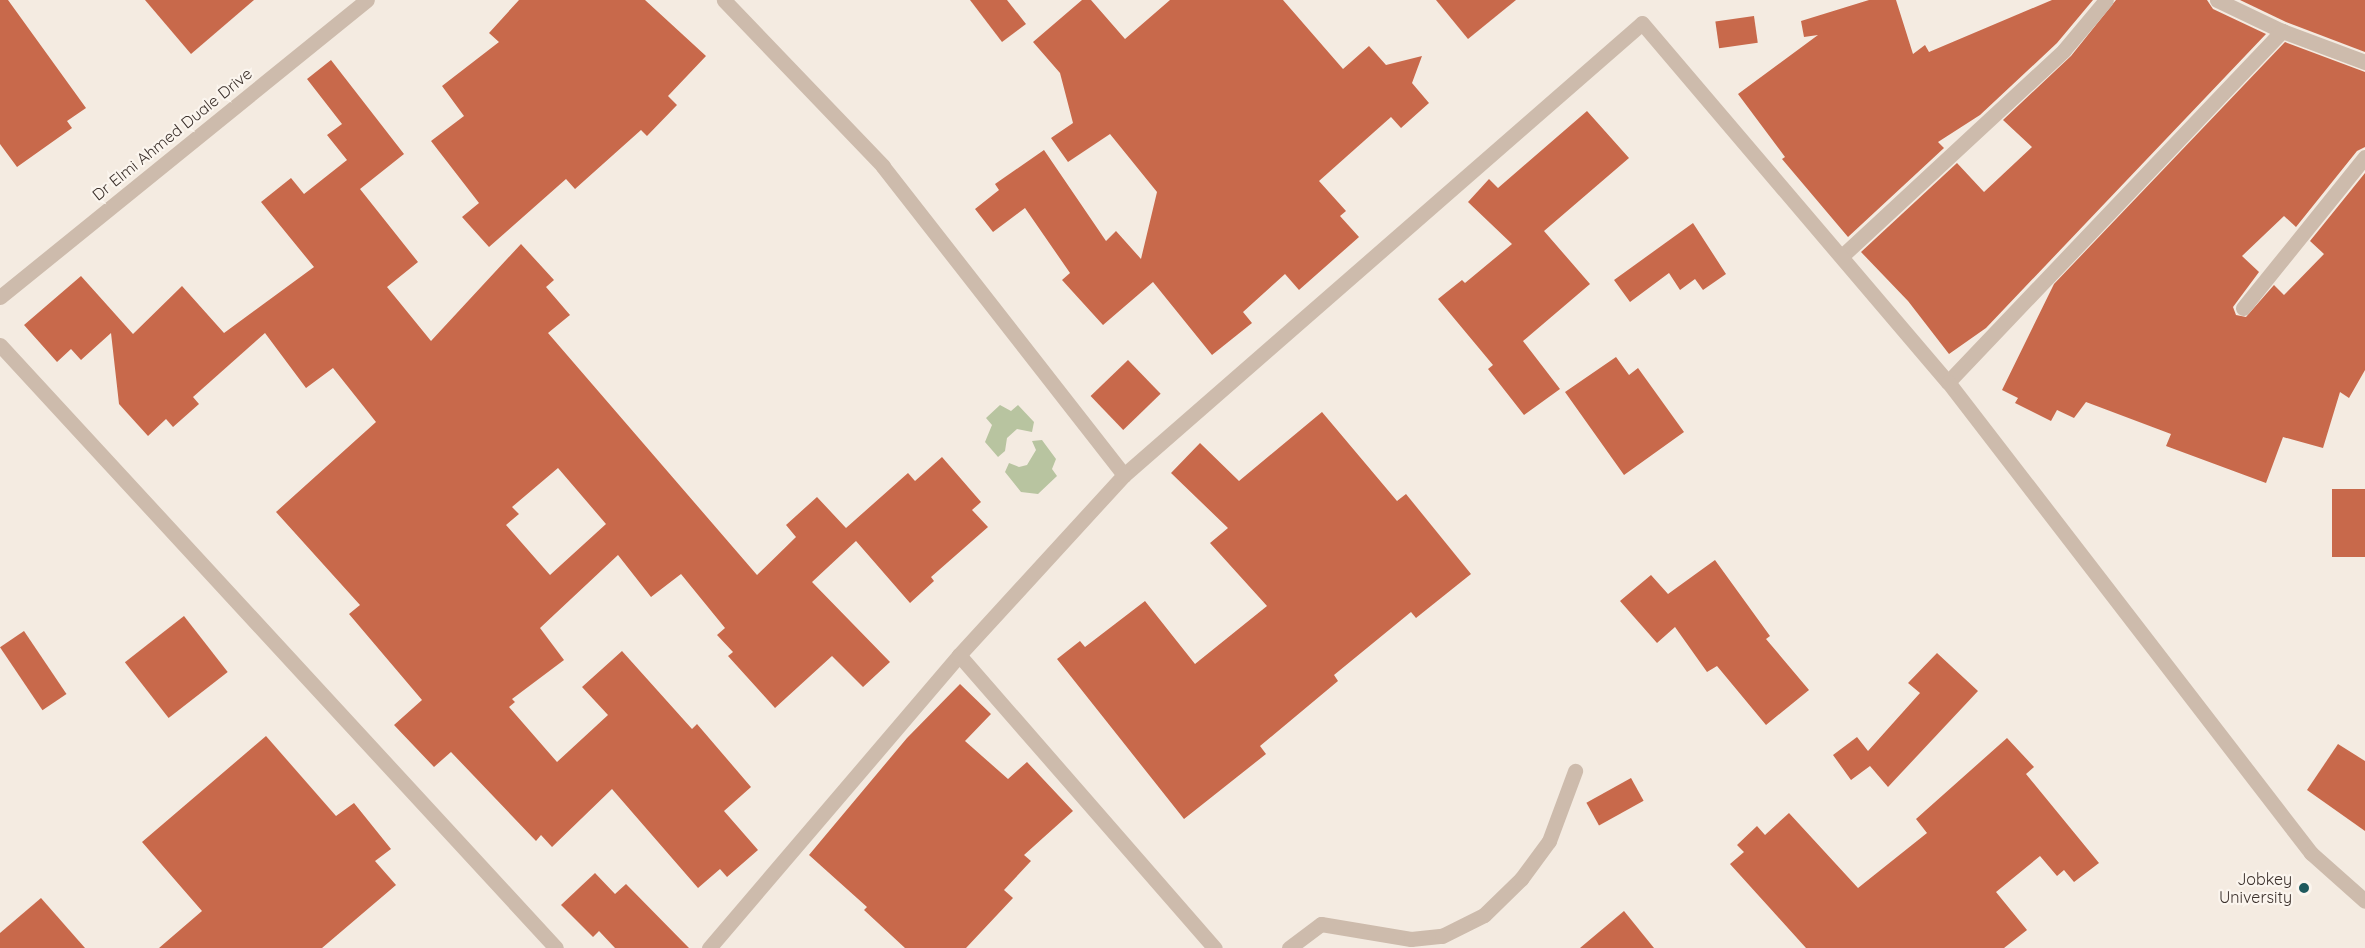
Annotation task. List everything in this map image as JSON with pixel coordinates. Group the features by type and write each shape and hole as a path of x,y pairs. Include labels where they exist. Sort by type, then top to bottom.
{"street":[{"name":"Dr Elmi Ahmed Duale Drive","path":"0,297 367,0"},
{"path":"724,0 883,166 1124,475"},
{"path":"1843,255 2064,50 2106,0"},
{"path":"2217,0 2282,31 2365,62"},
{"path":"709,948 959,656 1124,475 1642,23 1843,255 1948,382 2311,853 2365,900"},
{"path":"1948,382 2282,31"},
{"path":"2243,308 2365,157"},
{"path":"0,345 556,948"},
{"path":"959,656 1215,948"},
{"path":"1289,948 1321,924 1411,939 1443,936 1484,915 1521,879 1549,842 1575,771"}],"green space":[{"path":"1000,405 1011,411 1018,405 1034,422 1032,432 1017,429 1007,438 1005,451 998,457 985,442 992,425 986,418"},
{"path":"1042,440 1056,459 1052,469 1057,476 1038,494 1021,492 1005,472 1009,463 1019,467 1027,465 1036,450 1032,441"}],"building":[{"path":"0,0 8,0 86,108 67,121 72,128 17,167 0,144"},
{"path":"145,0 254,0 191,54"},
{"path":"519,0 645,0 706,56 668,96 677,105 647,136 641,130 575,189 566,179 489,247 462,217 479,203 431,141 464,116 442,86 499,42 489,33"},
{"path":"970,0 1007,0 1026,24 1002,42"},
{"path":"1082,0 1091,0 1125,39 1170,0 1283,0 1343,69 1369,46 1386,65 1422,56 1412,83 1429,103 1401,128 1391,117 1319,181 1346,211 1340,216 1359,237 1299,290 1285,274 1243,312 1252,323 1212,355 1153,282 1103,325 1062,280 1070,273 1025,208 993,232 975,209 999,190 995,184 1044,150 1106,241 1116,231 1141,259 1157,192 1110,134 1068,162 1051,138 1073,123 1060,73 1033,42"},
{"path":"1436,0 1516,0 1468,39"},
{"path":"1869,0 1896,0 1913,54 1925,45 1929,52 2052,0 2093,0 2057,43 1980,115 1938,142 1944,148 1848,237 1782,159 1785,157 1738,94 1818,35 1804,37 1801,21"},
{"path":"2116,0 2207,0 2213,9 2266,34 1986,328 1949,354 1908,301 1861,252 1957,163 1984,192 2032,147 2003,120 2071,56"},
{"path":"2240,0 2365,0 2365,52 2286,22"},
{"path":"1754,16 1758,43 1719,48 1715,21"},
{"path":"2285,42 2365,72 2365,147 2357,151 2296,227 2284,216 2242,256 2259,272 2233,307 2236,315 2246,317 2274,285 2284,295 2324,254 2310,241 2365,173 2365,370 2349,398 2340,392 2323,448 2283,437 2266,483 2166,446 2171,434 2086,402 2074,418 2057,410 2051,421 2015,403 2018,398 2002,390 2054,284"},
{"path":"331,60 404,154 360,189 418,262 387,287 431,341 521,244 554,280 546,287 570,315 548,333 757,575 796,537 786,525 817,497 846,528 908,473 915,481 942,457 981,502 972,510 988,527 931,577 934,581 910,603 856,541 812,582 890,662 863,687 832,656 775,708 728,656 733,652 717,635 725,628 681,574 651,597 618,555 540,628 564,660 512,699 515,702 509,707 557,762 608,715 582,687 622,651 692,729 697,724 751,787 724,811 758,850 727,877 720,869 698,888 612,789 552,847 541,835 536,841 451,752 434,767 394,725 422,700 349,614 360,605 276,512 376,422 333,368 306,388 265,333 193,397 199,404 173,427 166,419 148,436 119,404 111,333 81,360 71,349 57,362 24,325 81,276 133,334 182,286 224,333 314,267 261,202 291,178 304,194 347,160 327,135 342,124 307,79","holes":["558,468 606,524 550,575 506,525 519,514 512,507"]},
{"path":"1587,111 1629,158 1544,231 1590,284 1523,341 1560,389 1524,415 1488,369 1493,365 1438,299 1462,280 1465,283 1512,244 1468,202 1489,179 1498,188"},
{"path":"1693,223 1726,274 1703,290 1695,279 1680,290 1669,273 1630,302 1614,280"},
{"path":"1616,357 1629,375 1638,368 1684,432 1624,475 1565,392"},
{"path":"1128,360 1161,394 1123,430 1091,396"},
{"path":"1322,412 1397,501 1406,494 1471,574 1416,618 1411,612 1334,675 1338,681 1260,746 1266,754 1184,819 1057,659 1080,641 1085,647 1145,601 1195,664 1267,606 1210,543 1228,528 1171,473 1200,443 1239,481"},
{"path":"2332,489 2365,489 2365,557 2332,557"},
{"path":"1715,560 1770,636 1766,639 1809,690 1766,725 1717,666 1707,672 1675,627 1657,643 1620,601 1651,575 1668,594"},
{"path":"184,616 228,672 169,718 125,662"},
{"path":"24,631 66,694 42,710 0,647"},
{"path":"1937,653 1978,691 1888,787 1870,766 1851,780 1833,755 1857,737 1868,751 1920,693 1908,683"},
{"path":"960,684 991,714 965,741 1008,779 1027,762 1073,811 1024,855 1031,861 1004,890 1013,898 966,948 905,948 864,910 867,907 809,855 907,738"},
{"path":"266,736 336,816 354,803 391,849 375,861 396,885 322,948 159,948 202,911 142,842"},
{"path":"2007,738 2034,767 2026,774 2099,863 2074,882 2064,870 2057,876 2040,856 1996,892 2027,930 2004,948 1806,948 1730,864 1744,852 1737,845 1757,826 1765,835 1789,813 1858,888 1927,833 1916,819"},
{"path":"2338,744 2365,761 2365,831 2307,790"},
{"path":"1631,778 1644,801 1599,825 1586,803"},
{"path":"595,873 615,894 626,884 689,948 615,948 599,931 593,937 561,905"},
{"path":"41,898 85,948 0,948 0,933"},
{"path":"1624,911 1654,948 1580,948"}],"place":[{"name":"Jobkey University","path":"2304,888"}]}
